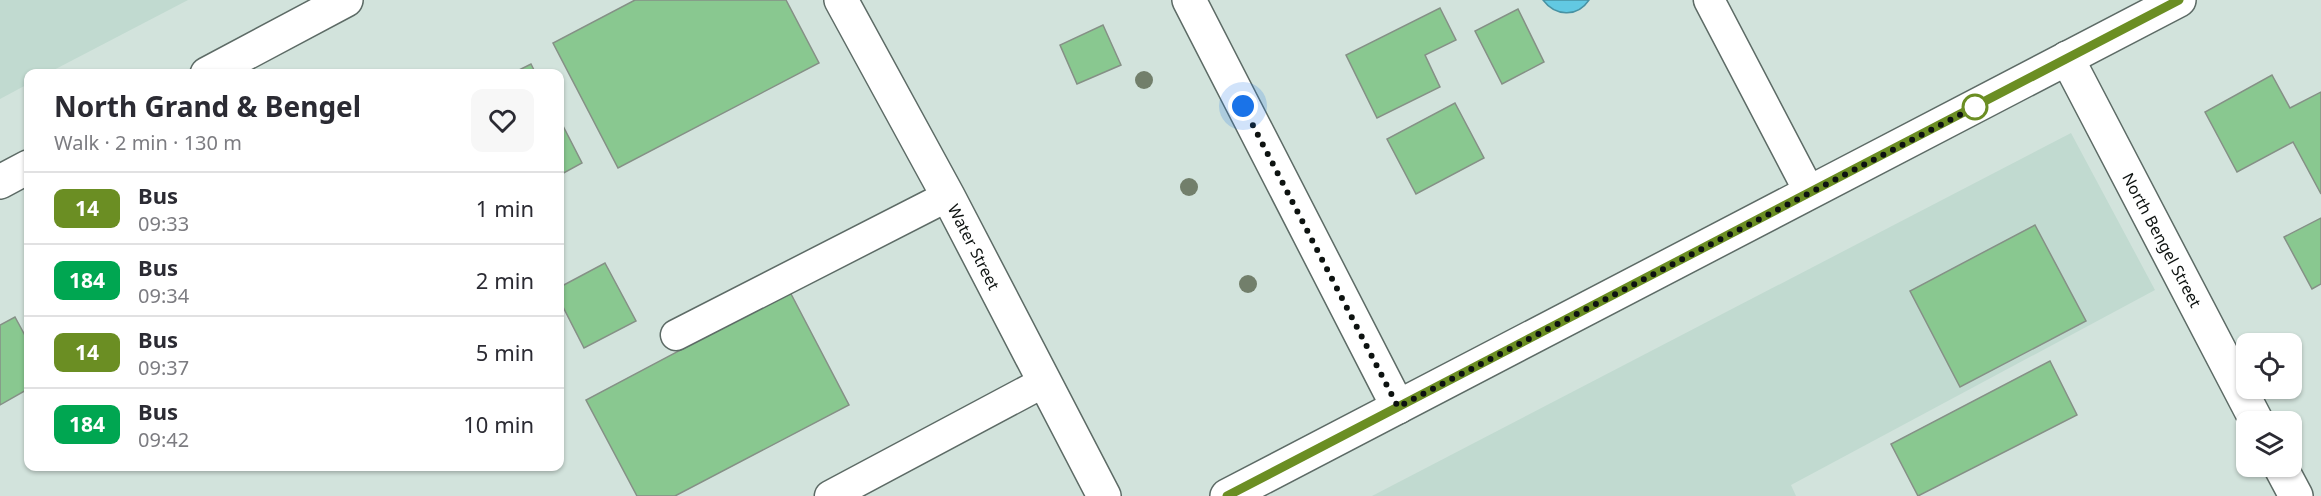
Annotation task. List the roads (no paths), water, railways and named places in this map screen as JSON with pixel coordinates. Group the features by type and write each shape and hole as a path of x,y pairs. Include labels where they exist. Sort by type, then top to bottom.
{"street":[{"path":"216,69 346,0"},
{"name":"Water Street","path":"841,0 948,196 1104,496"},
{"path":"1189,0 1398,407"},
{"path":"1227,496 1260,488 1398,407 2179,0"},
{"name":"North Bengel Street","path":"2067,58 2250,411"},
{"path":"0,182 24,169"},
{"path":"2286,477 2296,496"}],"lane":[{"path":"1709,0 1810,193"},
{"path":"676,335 948,196"},
{"path":"830,496 1044,382"}],"water":[{"path":"1543,0 1589,0 1578,10 1566,13 1554,9"}]}
